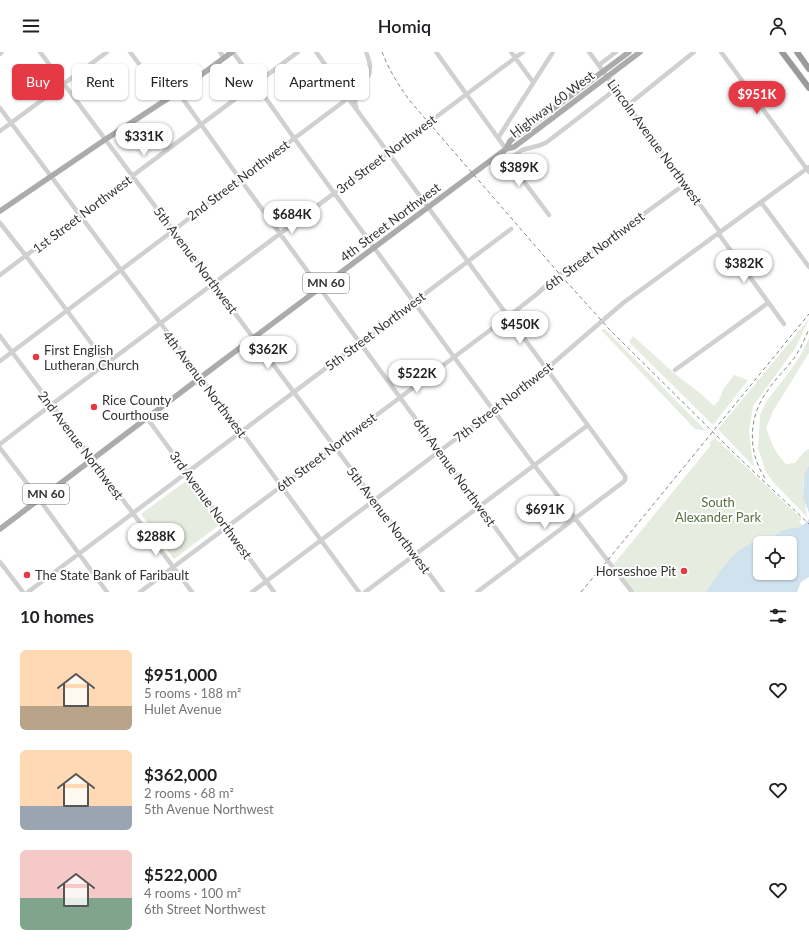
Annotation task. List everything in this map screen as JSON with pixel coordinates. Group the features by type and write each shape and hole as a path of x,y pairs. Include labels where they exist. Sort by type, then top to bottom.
{"highway":[{"path":"782,52 809,88"},
{"path":"797,52 809,68"}],"main road":[{"path":"202,74 232,52"},
{"name":"Highway 60 West","path":"504,150 510,142 629,52"},
{"name":"Highway 60 West","path":"504,150 514,147 640,52"},
{"path":"0,211 166,100"},
{"name":"4th Street Northwest","path":"0,529 504,150"}],"street":[{"name":"5th Avenue Northwest","path":"40,52 49,64"},
{"path":"64,84 107,52"},
{"path":"130,52 139,64"},
{"path":"220,52 224,58"},
{"path":"232,52 241,64"},
{"name":"1st Street Northwest","path":"267,74 298,52"},
{"path":"316,52 325,64"},
{"path":"366,52 370,64 369,73"},
{"path":"436,52 498,138 508,160 549,215"},
{"path":"511,52 533,82"},
{"name":"3rd Street Northwest","path":"0,444 523,52"},
{"path":"498,138 553,52"},
{"name":"Lincoln Avenue Northwest","path":"589,52 784,324"},
{"path":"599,65 616,52"},
{"path":"628,105 694,52"},
{"path":"721,52 808,169"},
{"name":"5th Avenue Northwest","path":"64,84 443,592"},
{"path":"508,160 522,150 547,142 616,89"},
{"path":"0,131 42,100"},
{"name":"6th Avenue Northwest","path":"184,100 280,234 519,560"},
{"name":"1st Street Northwest","path":"0,275 233,100"},
{"path":"267,100 494,411 632,592"},
{"name":"2nd Street Northwest","path":"0,361 120,269 174,230 240,178 346,100"},
{"path":"350,100 548,369 626,478 622,484 477,592"},
{"path":"355,100 357,110"},
{"name":"4th Avenue Northwest","path":"0,108 52,176 200,378 242,432 320,541 359,592"},
{"name":"7th Street Northwest","path":"252,592 529,384 623,303 808,169"},
{"name":"6th Street Northwest","path":"140,592 509,316 550,282 685,184"},
{"path":"761,202 809,267"},
{"path":"0,223 107,364"},
{"name":"5th Street Northwest","path":"28,592 512,229"},
{"path":"675,370 768,303"},
{"name":"2nd Avenue Northwest","path":"0,336 192,592"},
{"name":"3rd Avenue Northwest","path":"147,418 274,592"},
{"path":"365,592 588,425"},
{"path":"0,448 107,592"},
{"path":"0,562 23,592"}],"green space":[{"path":"809,319 796,347 753,406 749,431 752,457 755,468 718,429"},
{"path":"605,329 706,431 695,429 601,330"},
{"path":"633,336 714,406 719,400 724,388 734,375 748,380 713,425 629,342"},
{"path":"809,338 809,353 773,411 766,428 776,452 786,464 795,463 804,452 809,449 809,465 804,475 803,487 807,517 773,482 766,472 758,448 760,415 766,402 790,371 803,351"},
{"name":"South Alexander Park","path":"715,438 802,519 799,522 803,526 784,530 772,536 753,536 753,544 734,556 706,592 634,592 614,564 711,445 709,443"},
{"path":"186,481 219,525 174,559 141,514"}],"water":[{"path":"809,465 809,513 803,497 804,475"},
{"path":"809,519 809,577 801,582 797,592 706,592 718,574 738,551 753,542 753,580 797,580 797,536 773,536 783,530 798,528"}],"railway":[{"path":"382,52 394,78 410,101 609,329 734,453 809,524"},
{"path":"581,592 809,314"},
{"path":"765,478 755,458 753,447 753,424 756,413 769,388 797,354 809,329"}],"place":[{"name":"First English Lutheran Church","path":"36,357"},
{"name":"Rice County Courthouse","path":"94,407"},
{"name":"Horseshoe Pit","path":"684,571"},
{"name":"The State Bank of Faribault","path":"27,575"}]}
